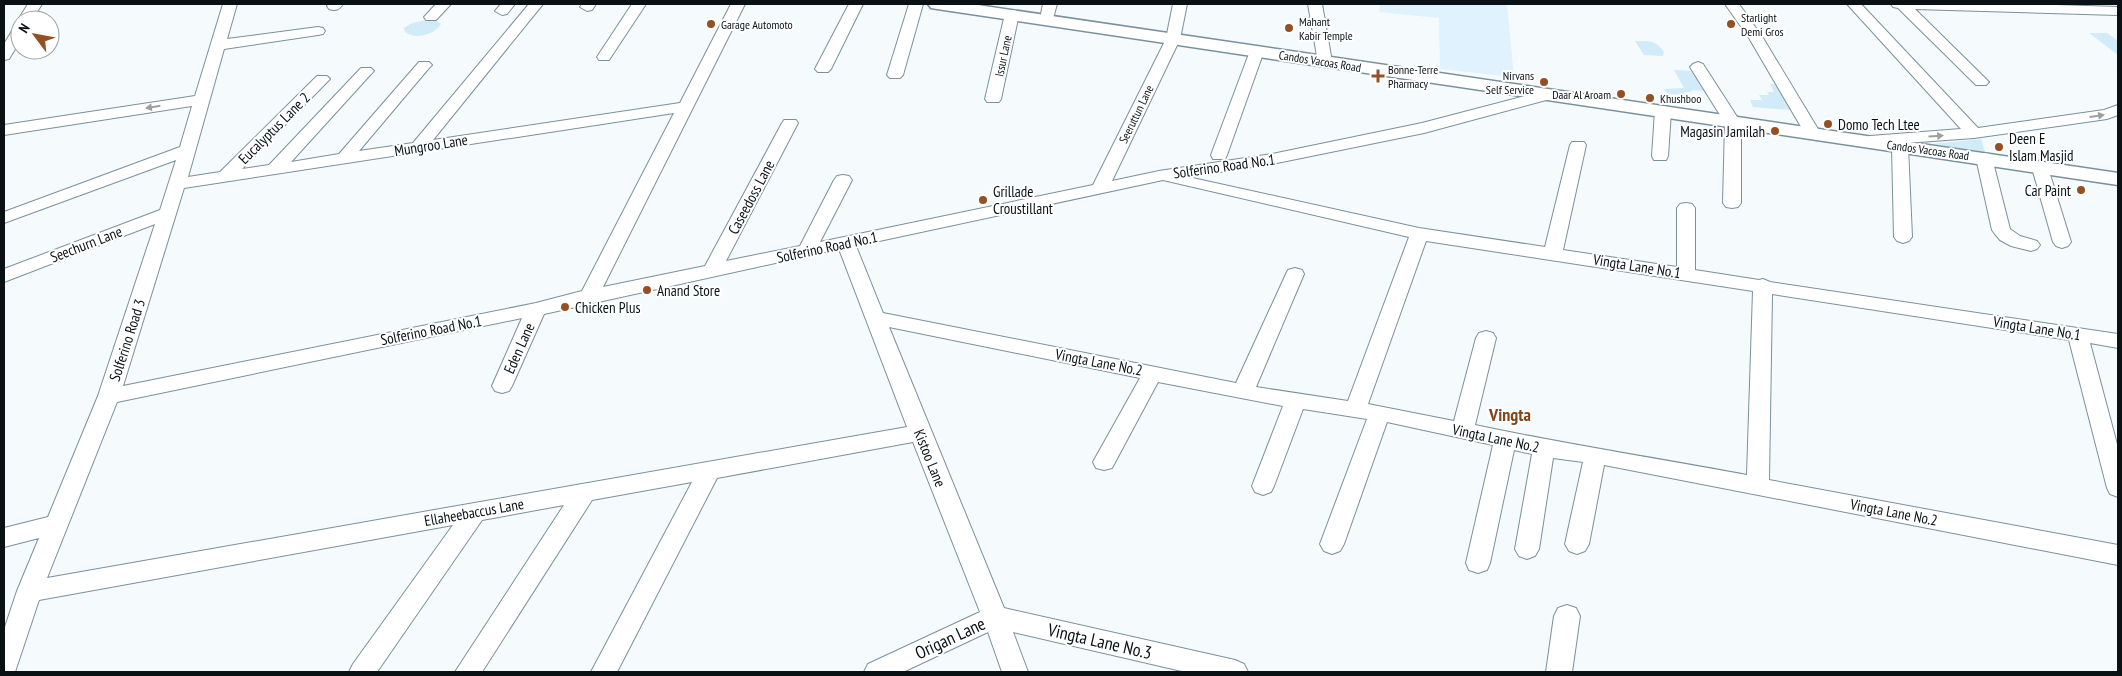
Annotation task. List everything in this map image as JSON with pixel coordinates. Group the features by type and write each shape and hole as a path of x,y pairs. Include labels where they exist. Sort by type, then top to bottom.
{"main road":[{"name":"Candos Vacoas Road","path":"936,4 1012,14 1048,11 1172,39 1544,96 1663,111 1733,123 1870,141 2118,179"}],"street":[{"name":"Solferino Road 3","path":"4,669 29,591 109,396 177,184 230,4"},
{"path":"431,17 444,4"},
{"path":"419,147 536,4"},
{"path":"604,57 639,4"},
{"path":"589,296 738,4"},
{"path":"822,69 856,4"},
{"path":"895,75 916,4"},
{"name":"Seeruttun Lane","path":"1100,188 1172,39 1180,4"},
{"path":"1315,4 1325,62"},
{"path":"1732,4 1756,38 1812,134"},
{"path":"1854,4 1974,133"},
{"path":"1898,4 2118,11"},
{"path":"1902,4 1981,82"},
{"name":"Issur Lane","path":"993,99 1012,14"},
{"path":"218,45 318,31"},
{"path":"1219,155 1257,51"},
{"path":"344,158 424,65"},
{"path":"1698,67 1733,123 1732,203"},
{"path":"275,169 366,72"},
{"name":"Eucalyptus Lane 2","path":"226,176 322,79"},
{"name":"Solferino Road No.1","path":"109,396 536,309 589,296 1100,188 1159,176 1272,159 1424,128 1544,96"},
{"path":"4,130 201,100"},
{"name":"Mungroo Lane","path":"177,184 685,107"},
{"path":"1870,141 1974,133 2107,114 2118,110"},
{"path":"1660,156 1663,111"},
{"name":"Caseedoss Lane","path":"711,271 790,123"},
{"path":"1553,253 1578,145"},
{"path":"1900,146 1903,237"},
{"path":"4,218 187,150"},
{"path":"1984,158 2001,230 2004,235 2011,239 2031,245"},
{"path":"2040,168 2062,242"},
{"name":"Vingta Lane No.1","path":"1159,176 1419,234 2118,341"},
{"path":"806,251 843,180"},
{"path":"1686,208 1686,274"},
{"name":"Seechurn Lane","path":"4,276 168,213"},
{"path":"1355,410 1419,234"},
{"name":"Kistoo Lane","path":"846,243 920,433 995,617 1015,672"},
{"path":"1243,392 1295,274"},
{"path":"1758,486 1763,286"},
{"name":"Eden Lane","path":"502,386 536,309"},
{"name":"Vingta Lane No.2","path":"875,318 1243,392 1355,410 1380,412 1505,441 1595,455 2118,555"},
{"path":"2077,334 2118,488"},
{"path":"1462,432 1486,338"},
{"path":"1104,462 1153,373"},
{"path":"1263,486 1296,401"},
{"path":"1332,544 1380,412"},
{"name":"Ellaheebaccus Lane","path":"29,591 920,433"},
{"path":"1478,563 1505,441"},
{"path":"1527,549 1544,448"},
{"path":"1577,544 1595,455"},
{"path":"604,672 709,471"},
{"path":"468,672 584,493"},
{"path":"362,672 475,512"},
{"path":"4,537 55,524"},
{"path":"1559,672 1567,616"},
{"name":"Origan Lane","path":"877,672 995,617"},
{"name":"Vingta Lane No.3","path":"995,617 1235,672"}],"shaded area":[{"path":"1380,4 1507,4 1514,77 1440,69 1439,18 1379,12"},
{"path":"436,20 441,24 434,31 424,35 414,36 405,32 404,28 412,23"},
{"path":"2089,33 2107,33 2118,41 2118,55"},
{"path":"1635,41 1655,43 1664,52 1663,56 1644,55"},
{"path":"1674,70 1694,71 1705,91 1691,90 1692,92 1684,92 1684,95 1667,94 1664,89 1684,88"},
{"path":"1770,84 1777,84 1791,110 1753,107 1750,100 1762,100 1759,95 1769,95 1767,92 1774,92"},
{"path":"1981,139 1985,152 1931,144"}],"place":[{"name":"Garage Automoto","path":"711,24"},
{"name":"Starlight Demi Gros","path":"1731,24"},
{"name":"Mahant Kabir Temple","path":"1289,28"},
{"name":"Bonne-Terre Pharmacy","path":"1378,76"},
{"name":"Nirvans Self Service","path":"1544,82"},
{"name":"Daar Al Aroam","path":"1621,94"},
{"name":"Khushboo","path":"1650,98"},
{"name":"Domo Tech Ltee","path":"1828,124"},
{"name":"Magasin Jamilah","path":"1775,131"},
{"name":"Deen E Islam Masjid","path":"1999,147"},
{"name":"Car Paint","path":"2081,190"},
{"name":"Grillade Croustillant","path":"983,200"},
{"name":"Anand Store","path":"647,290"},
{"name":"Chicken Plus","path":"565,307"}],"district":[{"name":"Vingta","path":"1510,414"}]}
